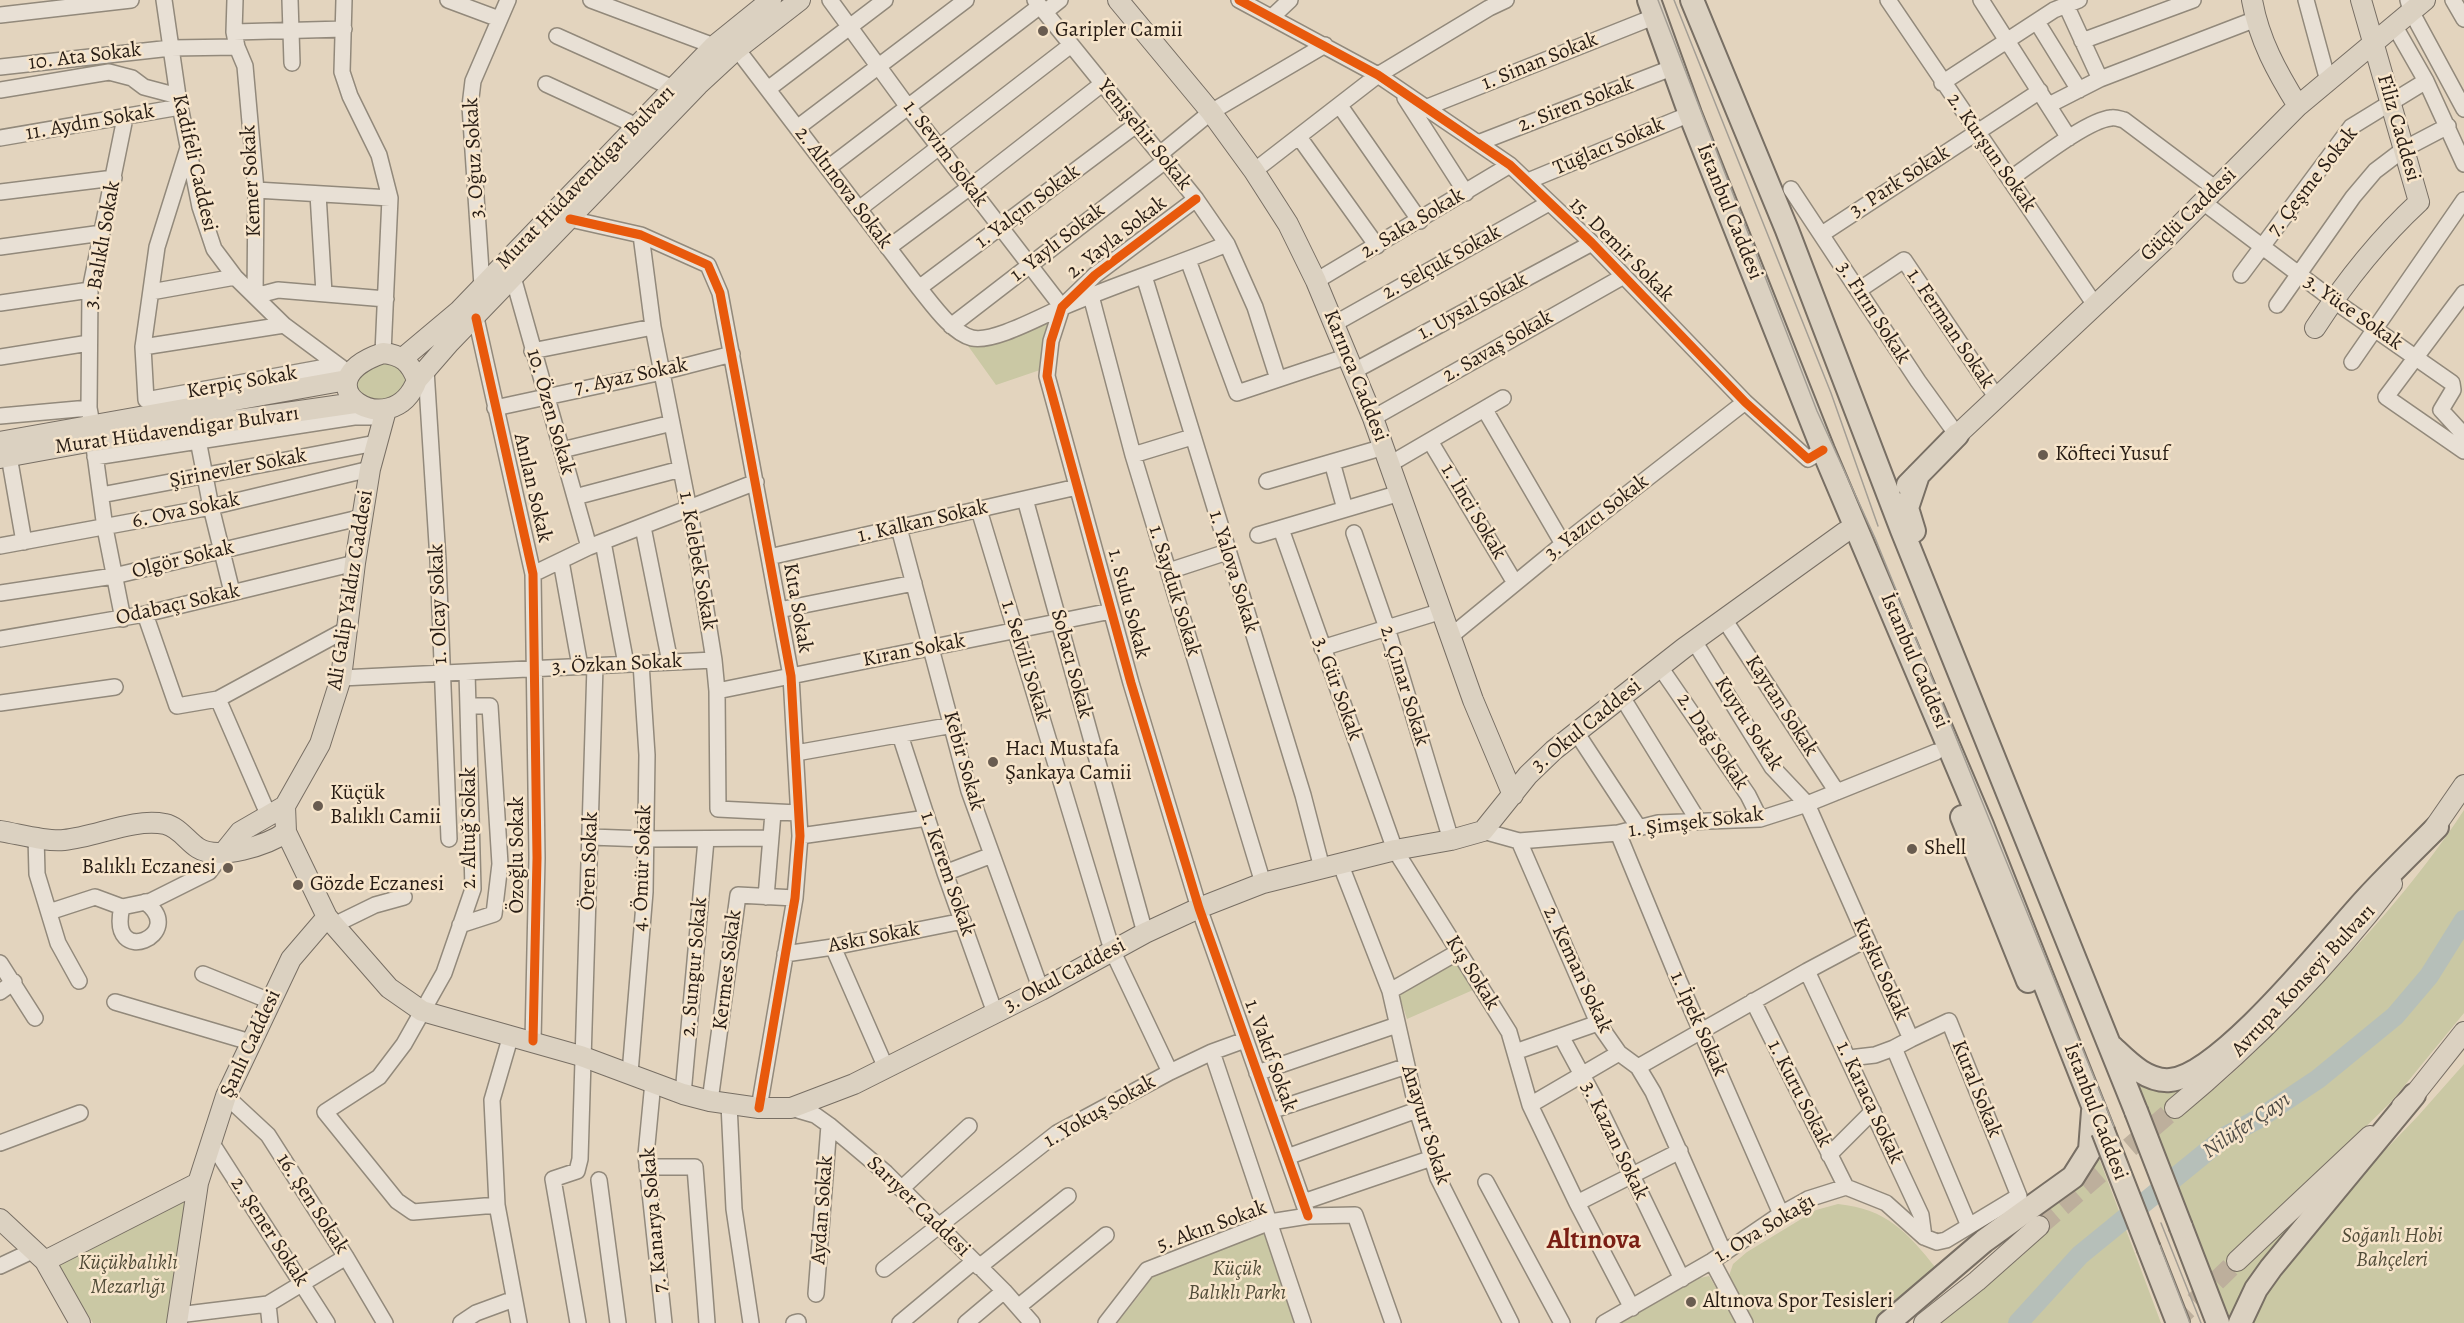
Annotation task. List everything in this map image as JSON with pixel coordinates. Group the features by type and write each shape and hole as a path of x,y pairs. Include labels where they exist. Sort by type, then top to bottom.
{"highway":[{"name":"İstanbul Caddesi","path":"1692,0 1787,230 1899,523 2136,1111 2218,1323"},
{"name":"İstanbul Caddesi","path":"1652,8 1690,114 1853,530 1982,825 2178,1323"},
{"path":"1876,462 1886,470 1901,473 1957,435"},
{"path":"1899,523 1898,504 1905,488 1957,435"},
{"path":"1918,475 1908,499 1908,516 1966,652 2039,842 2104,999 2108,1043 2138,1070 2152,1077 2170,1080 2190,1073 2216,1056 2248,1029 2366,899 2437,827"},
{"path":"1853,530 1936,752 2053,1043 2077,1091 2093,1107 2090,1150 2073,1177 1984,1241 1888,1323"},
{"path":"2240,1323 2256,1289 2271,1268 2414,1095"}],"main road":[{"name":"Murat Hüdavendigar Bulvarı","path":"403,358 459,311 714,46 771,0"},
{"name":"Murat Hüdavendigar Bulvarı","path":"422,375 698,85 737,50 800,0"},
{"name":"Karınca Caddesi","path":"1118,0 1211,112 1254,171 1288,224 1316,281 1373,418 1473,700 1513,795"},
{"name":"Filiz Caddesi","path":"2315,328 2333,300 2389,230 2419,202 2361,0"},
{"name":"Güçlü Caddesi","path":"1957,435 2210,196 2298,106 2394,25 2415,4"},
{"path":"2254,10 2271,62 2298,106"},
{"path":"383,353 403,358 422,375 404,399 385,413 355,403 349,394 345,373 383,353"},
{"name":"Murat Hüdavendigar Bulvarı","path":"3,452 345,373"},
{"name":"Murat Hüdavendigar Bulvarı","path":"92,432 355,403"},
{"name":"Ali Galip Yaldız Caddesi","path":"276,810 320,744 341,678 355,563 370,469 385,413"},
{"name":"3. Okul Caddesi","path":"286,832 330,921 388,988 422,1011 581,1056 684,1094 759,1108 790,1108 854,1084 1041,990 1144,933 1199,908 1263,883 1331,865 1483,831 1534,769 1576,732 1694,641 1853,530"},
{"name":"Avrupa Konseyi Bulvarı","path":"2175,1108 2225,1066 2303,989 2352,936 2437,827 2464,785"},
{"path":"0,831 62,840 139,824 166,824 179,831 199,850 224,852 242,850 273,841 286,832 276,810 240,831 224,852"},
{"name":"Şanlı Caddesi","path":"177,1319 198,1183 225,1096 291,959 330,921"},
{"path":"2237,1261 2414,1095 2464,1032"},
{"path":"2439,1064 2464,1049"},
{"path":"38,1256 198,1183"},
{"path":"0,1219 38,1256 80,1323"},
{"path":"1924,1323 1977,1281 2039,1226"}],"street":[{"path":"0,15 131,0"},
{"name":"Kadifeli Caddesi","path":"164,0 188,148 200,207 214,249 235,277 284,325 345,373"},
{"path":"235,0 236,39"},
{"path":"290,0 292,63"},
{"path":"344,0 342,72 350,96 379,155 390,198 383,353"},
{"path":"448,0 499,19"},
{"name":"3. Oğuz Sokak","path":"483,286 470,106 473,81 508,0"},
{"path":"591,0 714,46 737,50"},
{"name":"1. Sevim Sokak","path":"830,0 1062,307"},
{"path":"768,89 885,0"},
{"path":"797,128 966,0"},
{"path":"828,168 1040,6 1060,0"},
{"name":"15. Demir Sokak","path":"1239,0 1378,75 1510,165 1592,243 1745,402 1808,459 1823,450"},
{"path":"1272,17 1290,0"},
{"path":"1254,171 1378,75 1506,0"},
{"name":"2. Kurşun Sokak","path":"1888,0 1942,83 2095,305"},
{"path":"1981,0 2070,138"},
{"path":"2082,41 2193,0"},
{"path":"2306,0 2328,81"},
{"path":"2453,0 2464,19"},
{"path":"1942,83 2062,4 2100,79"},
{"path":"2415,4 2464,109"},
{"name":"Yenişehir Sokak","path":"1040,6 1196,199 1227,244 1255,307 1278,379"},
{"name":"1. Sinan Sokak","path":"1425,108 1652,8"},
{"path":"2049,105 2100,79 2254,10"},
{"path":"2037,22 2079,90"},
{"path":"2394,25 2426,81 2464,164"},
{"name":"10. Ata Sokak","path":"0,67 171,48 290,31 344,29"},
{"path":"557,36 673,88"},
{"name":"Kemer Sokak","path":"236,39 245,66 256,190 255,296"},
{"path":"859,209 1071,45"},
{"name":"1. Yaylı Sokak","path":"951,326 1162,158 1211,112 1325,45"},
{"name":"2. Altınova Sokak","path":"737,50 919,288 951,326"},
{"name":"2. Siren Sokak","path":"1478,143 1674,67"},
{"path":"0,90 109,72 132,78 144,87 179,102"},
{"name":"7. Çeşme Sokak","path":"2241,275 2351,127 2426,81"},
{"path":"546,84 637,126"},
{"path":"888,248 1102,84"},
{"path":"1400,91 1467,193"},
{"name":"3. Park Sokak","path":"1822,234 2040,92"},
{"name":"11. Aydın Sokak","path":"0,138 125,118 179,102"},
{"path":"1340,106 1420,221"},
{"name":"Tuğlacı Sokak","path":"1528,181 1690,114"},
{"name":"3. Yüce Sokak","path":"2010,179 2099,121 2112,117 2124,120 2210,196 2262,248 2452,383 2453,390 2441,410 2463,441"},
{"name":"3. Balıklı Sokak","path":"123,618 105,528 92,432 90,290 125,118"},
{"name":"1. Yalçın Sokak","path":"919,288 1136,125"},
{"path":"2277,305 2353,197 2375,171 2404,149 2448,126"},
{"path":"1299,137 1377,246"},
{"path":"188,148 157,247 143,346 284,325"},
{"name":"2. Saka Sokak","path":"1316,281 1467,193 1510,165"},
{"path":"0,192 114,178"},
{"name":"3. Fırın Sokak","path":"1791,189 1917,381 1957,435"},
{"path":"256,190 390,198"},
{"path":"318,194 324,293"},
{"name":"2. Yayla Sokak","path":"1062,307 1095,275 1196,199"},
{"path":"2352,362 2464,200"},
{"name":"2. Selçuk Sokak","path":"1334,324 1549,202"},
{"name":"Kıta Sokak","path":"570,219 641,235 708,265 720,293 791,676 800,836 795,898 759,1108"},
{"path":"0,247 102,233"},
{"name":"1. Kelebek Sokak","path":"641,235 653,327 689,510 714,660 717,691 718,809 798,813"},
{"name":"1. Uysal Sokak","path":"1188,260 1237,393 1278,379 1351,364 1592,243"},
{"path":"951,326 973,338 994,335 1024,326 1062,307 1227,244"},
{"name":"1. Ferman Sokak","path":"1858,291 1904,260 1997,398"},
{"name":"1. Yalova Sokak","path":"1144,276 1303,795 1331,865 1390,991"},
{"name":"2. Savaş Sokak","path":"1373,418 1624,276"},
{"path":"151,292 235,277"},
{"name":"10. Özen Sokak","path":"513,277 575,497 596,544"},
{"path":"0,303 90,290"},
{"path":"255,296 278,290 386,299"},
{"path":"2463,441 2386,397 2464,293"},
{"name":"1. Sayduk Sokak","path":"1091,296 1133,455 1263,883"},
{"name":"1. Sulu Sokak","path":"1062,307 1051,341 1047,376 1111,611 1199,908"},
{"name":"Anılan Sokak","path":"476,318 533,574 535,668"},
{"path":"532,351 653,327"},
{"path":"0,357 90,343"},
{"name":"Kerpiç Sokak","path":"143,346 146,400 345,373"},
{"name":"7. Ayaz Sokak","path":"495,408 545,395 662,372 732,354"},
{"name":"1. Olcay Sokak","path":"422,375 438,560 449,838"},
{"path":"1267,481 1332,462 1387,456 1430,441 1503,398"},
{"name":"3. Yazıcı Sokak","path":"1451,636 1563,544 1745,402"},
{"path":"1485,410 1563,544"},
{"path":"0,416 92,432 198,440 385,413"},
{"path":"562,450 672,423"},
{"path":"1133,455 1192,437"},
{"path":"198,440 211,507 232,592"},
{"name":"1. İnci Sokak","path":"1430,441 1515,583"},
{"name":"Şirinevler Sokak","path":"101,495 376,443"},
{"path":"3,452 24,542"},
{"path":"1332,462 1345,509"},
{"name":"6. Ova Sokak","path":"0,546 211,507 370,469"},
{"path":"575,497 681,469"},
{"path":"533,574 596,544 689,510 756,482"},
{"name":"1. Kalkan Sokak","path":"770,557 1077,487"},
{"path":"1258,535 1400,493"},
{"name":"Sobacı Sokak","path":"1025,499 1144,933"},
{"name":"1. Selvili Sokak","path":"979,510 1112,950 1170,1072"},
{"name":"Olgör Sokak","path":"0,593 114,576 363,517"},
{"path":"644,527 670,662"},
{"name":"Kebir Sokak","path":"899,528 969,791 1041,990"},
{"name":"3. Gür Sokak","path":"1281,528 1395,850"},
{"name":"2. Çınar Sokak","path":"1354,533 1387,628 1451,840"},
{"name":"4. Ömür Sokak","path":"596,544 634,664 647,755 645,892 630,1073"},
{"path":"1169,571 1227,552"},
{"name":"Ören Sokak","path":"561,561 587,666 591,837 581,1056 580,1160 577,1171 553,1179 578,1323"},
{"name":"Odabaçı Sokak","path":"0,639 145,614 355,563"},
{"path":"779,610 914,583"},
{"name":"Kıran Sokak","path":"717,691 1111,611"},
{"path":"1322,648 1442,611"},
{"path":"145,614 177,706 218,699 347,629"},
{"name":"Kaytan Sokak","path":"1724,620 1837,792"},
{"name":"Kuytu Sokak","path":"1694,641 1773,767 1807,804"},
{"name":"3. Özkan Sokak","path":"341,678 714,660"},
{"name":"2. Dağ Sokak","path":"1660,667 1748,795 1760,819"},
{"name":"Özoğlu Sokak","path":"533,1041 537,858 535,668"},
{"name":"2. Altuğ Sokak","path":"467,672 473,889 444,973 404,1044 379,1077 325,1112 397,1201 413,1212 497,1205"},
{"path":"0,703 115,687"},
{"path":"1622,697 1699,822"},
{"path":"218,699 276,810"},
{"path":"460,926 494,914 500,864 490,706 468,706"},
{"path":"796,753 953,724"},
{"path":"1576,732 1639,828"},
{"name":"1. Kerem Sokak","path":"900,735 945,873 995,1013"},
{"name":"1. Şimşek Sokak","path":"1483,831 1519,841 1618,833 1658,823 1760,819 1807,804 1936,752"},
{"name":"Kuşku Sokak","path":"1807,804 1911,1040 1894,1048 1969,1226"},
{"path":"766,897 773,813"},
{"path":"800,836 927,818"},
{"name":"1. İpek Sokak","path":"1618,833 1781,1214"},
{"path":"36,836 38,874 58,943 79,981"},
{"path":"591,837 706,840 770,838"},
{"name":"2. Sungur Sokak","path":"684,1094 706,840"},
{"name":"2. Keman Sokak","path":"1519,841 1598,1023 1619,1053 1638,1067 1653,1092 1680,1151 1718,1257 1745,1323"},
{"name":"Kış Sokak","path":"1395,850 1509,1032 1530,1105 1577,1203 1632,1308"},
{"path":"49,912 95,897 122,908 145,902 182,887 208,872 224,852"},
{"path":"945,873 992,855"},
{"name":"Kermes Sokak","path":"719,1102 738,895 795,898"},
{"path":"330,921 404,897"},
{"path":"122,908 119,927 127,940 137,943 147,941 155,934 158,924 156,914 145,902"},
{"name":"1. Vakıf Sokak","path":"1199,908 1305,1209"},
{"name":"Askı Sokak","path":"785,954 833,947 963,921"},
{"path":"1638,1067 1867,939"},
{"path":"833,947 886,1068"},
{"path":"1390,991 1458,952"},
{"path":"0,963 35,1018"},
{"name":"1. Karaca Sokak","path":"1807,971 1921,1215 1924,1237"},
{"path":"202,974 270,1001"},
{"path":"0,992 14,982"},
{"name":"Anayurt Sokak","path":"1390,991 1417,1110 1438,1178 1511,1323"},
{"name":"1. Kuru Sokak","path":"1753,1001 1846,1187"},
{"path":"114,1002 250,1042"},
{"name":"Kural Sokak","path":"1911,1040 1949,1021 2019,1196 1969,1226"},
{"path":"1515,1052 1598,1023"},
{"path":"1257,1073 1397,1025"},
{"path":"511,1035 492,1100 497,1205 519,1323"},
{"name":"3. Kazan Sokak","path":"1561,1036 1682,1279"},
{"name":"1. Yokuş Sokak","path":"884,1269 1057,1133 1170,1072 1212,1052 1245,1040"},
{"path":"1849,1058 1875,1055 1894,1048"},
{"path":"1212,1052 1303,1323"},
{"path":"1530,1105 1619,1053"},
{"path":"1270,1111 1407,1066"},
{"name":"7. Kanarya Sokak","path":"653,1082 646,1155 664,1323"},
{"name":"16. Şen Sokak","path":"225,1096 268,1135 346,1257 381,1322"},
{"path":"719,1102 751,1323"},
{"name":"Sarıyer Caddesi","path":"790,1108 815,1115 886,1173 1004,1291 1032,1323"},
{"path":"1287,1157 1417,1110"},
{"path":"1829,1155 1873,1111"},
{"path":"0,1143 80,1113"},
{"name":"Aydan Sokak","path":"816,1294 829,1125"},
{"path":"901,1189 969,1126"},
{"name":"2. Şener Sokak","path":"211,1142 327,1323"},
{"path":"1577,1203 1680,1151"},
{"path":"1305,1209 1432,1158"},
{"path":"647,1167 695,1167 707,1323"},
{"path":"599,1180 618,1323"},
{"name":"Anayurt Sokak","path":"1486,1182 1562,1323"},
{"path":"1846,1187 1886,1203 1924,1237 1937,1242 1946,1240 1969,1226"},
{"name":"1. Ova Sokağı","path":"1604,1323 1718,1257 1781,1214 1808,1199 1846,1187"},
{"path":"900,1323 1068,1197"},
{"name":"5. Akın Sokak","path":"1106,1323 1147,1270 1305,1209 1355,1215 1393,1323"},
{"path":"1018,1307 1106,1235"},
{"path":"0,1266 38,1256"},
{"path":"177,1319 268,1304 346,1257"},
{"path":"966,1323 1004,1291"},
{"path":"461,1323 476,1313 514,1299"},
{"path":"268,1304 270,1323"}],"green space":[{"path":"1047,323 1051,325 1040,370 996,385 966,343"},
{"path":"376,361 396,363 408,377 400,390 387,400 365,402 357,389 358,379"},
{"path":"2464,810 2464,1013 2391,1102 2296,1195 2317,1196 2231,1323 2134,1080 2184,1084 2179,1116 2211,1092 2269,1038 2364,938 2427,863"},
{"path":"1454,960 1473,990 1407,1019 1399,995 1402,989"},
{"name":"Soğanlı Hobi Bahçeleri","path":"2464,1064 2464,1323 2253,1323 2260,1304 2342,1195"},
{"path":"2099,1158 2161,1323 1936,1323 2023,1255 2047,1232 2032,1215 2080,1180"},
{"name":"Küçükbalıklı Mezarlığı","path":"187,1195 169,1323 93,1323 55,1262"},
{"path":"1838,1204 1870,1211 1894,1224 1936,1268 1875,1323 1755,1323 1729,1276 1733,1264 1747,1252 1816,1210"},
{"name":"Küçük Balıklı Parkı","path":"1263,1227 1294,1323 1117,1323 1141,1293 1152,1273"},
{"name":"Altınova Spor Tesisleri","path":"1709,1276 1737,1323 1621,1323 1700,1278"}],"waterway":[{"name":"Nilüfer Çayı","path":"2018,1323 2080,1255 2226,1136 2258,1119 2318,1079 2395,1016 2429,976 2464,920"}],"tunnel":[{"path":"2039,1226 2175,1108"},
{"path":"2173,1323 2237,1261"}],"tram line":[{"path":"1658,0 1817,411 1875,538 2111,1119 2190,1323"},
{"path":"1674,0 1831,393 1878,526"},
{"path":"2161,1223 2201,1323"}],"cycle path":[{"path":"1239,0 1378,75 1510,165 1592,243 1745,402 1808,459 1823,450"},
{"path":"1196,199 1095,275 1062,307 1051,341 1047,376 1131,683 1199,908 1308,1216"},
{"path":"570,219 641,235 708,265 720,293 791,676 800,836 795,898 759,1108"},
{"path":"476,318 533,574 537,858 533,1041"}],"place":[{"name":"Garipler Camii","path":"1043,31"},
{"name":"Köfteci Yusuf","path":"2043,455"},
{"name":"Hacı Mustafa Şankaya Camii","path":"993,762"},
{"name":"Küçük Balıklı Camii","path":"318,806"},
{"name":"Shell","path":"1912,849"},
{"name":"Balıklı Eczanesi","path":"228,868"},
{"name":"Gözde Eczanesi","path":"298,885"},
{"name":"Altınova Spor Tesisleri","path":"1691,1302"}],"district":[{"name":"Altınova","path":"1594,1241"}]}
